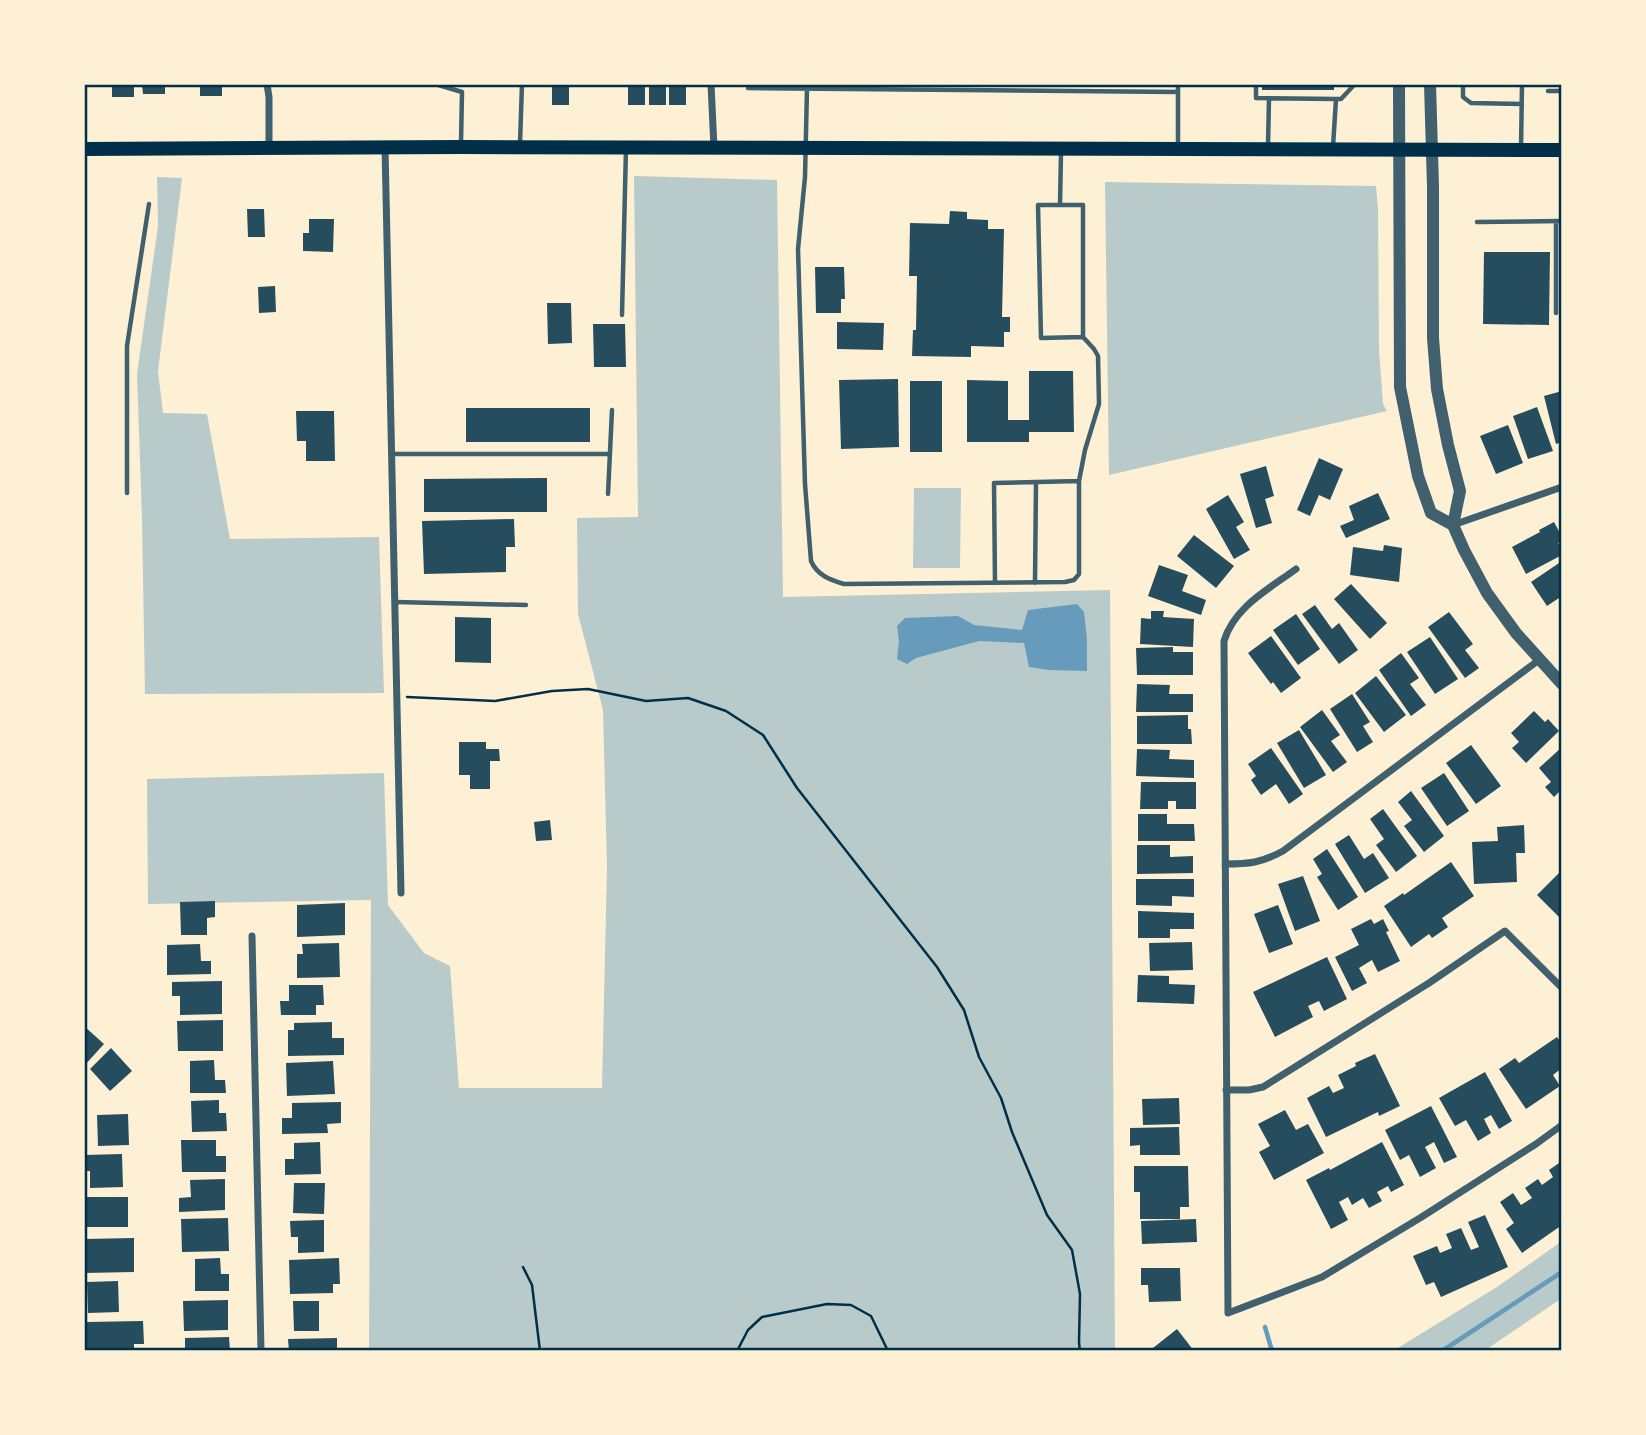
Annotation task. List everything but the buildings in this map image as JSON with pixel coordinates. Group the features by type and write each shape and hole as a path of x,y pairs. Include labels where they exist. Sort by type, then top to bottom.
{"main road":[{"path":"84,149 520,147 1562,150"}],"street":[{"path":"267,84 269,148"},
{"path":"712,84 714,148"},
{"path":"1399,84 1400,387 1418,476 1431,513 1453,525 1562,486"},
{"path":"1430,84 1433,338 1437,388 1460,491 1453,525 1464,551 1488,593 1516,633 1562,684"},
{"path":"385,147 401,893"},
{"path":"1296,569 1247,605 1233,621 1224,641 1228,1313 1322,1277 1420,1218 1562,1125"},
{"path":"1225,864 1248,864 1268,860 1283,851 1539,660"},
{"path":"1226,1090 1263,1087 1429,983 1505,930 1562,988"},
{"path":"252,936 261,1351"}],"lane":[{"path":"435,84 462,92 461,147"},
{"path":"520,147 522,84"},
{"path":"1178,84 1178,148"},
{"path":"1256,84 1256,98 1336,99 1341,99 1355,84"},
{"path":"1463,84 1463,97 1471,103 1522,104"},
{"path":"1521,149 1522,84"},
{"path":"748,88 1178,92"},
{"path":"807,88 805,177 798,249 806,484 811,561 815,570 844,584 1035,583 1074,580 1079,574 1079,481 1099,404 1098,356 1083,337 1083,205 1038,205 1041,338 1083,337"},
{"path":"1548,91 1562,91"},
{"path":"1268,149 1269,98"},
{"path":"1333,149 1336,99"},
{"path":"622,315 626,148"},
{"path":"1060,205 1061,148"},
{"path":"127,493 127,346 149,204"},
{"path":"1477,222 1559,221 1556,313"},
{"path":"608,494 612,410"},
{"path":"392,454 610,454"},
{"path":"995,583 994,483 1079,481"},
{"path":"1035,583 1036,482"},
{"path":"395,602 526,605"}],"path":[{"path":"397,696 495,701 552,691 588,689 646,701 688,698 726,711 763,735 797,788 937,967 964,1010 979,1057 1001,1098 1046,1214 1072,1250 1080,1294 1080,1351"},
{"path":"523,1268 532,1285 540,1351"},
{"path":"737,1351 748,1330 762,1317 827,1304 851,1305 871,1316 888,1351"}],"shaded area":[{"path":"634,176 777,180 783,597 1110,590 1115,1351 369,1351 371,900 148,904 147,779 384,773 388,905 424,953 450,966 459,1088 602,1088 607,867 603,710 578,614 577,518 638,517"},
{"path":"157,177 182,178 158,371 163,413 207,414 230,539 379,537 384,693 145,694 137,374 158,226"},
{"path":"1105,182 1376,186 1379,350 1383,404 1387,411 1109,475"},
{"path":"914,488 961,488 960,568 913,568"},
{"path":"1562,1241 1562,1298 1484,1351 1393,1351 1497,1287"}],"water":[{"path":"1077,604 1084,612 1087,671 1029,667 1024,643 979,641 916,658 907,664 897,659 897,626 905,618 958,616 974,625 1022,630 1028,610"}],"waterway":[{"path":"1442,1351 1562,1272"},
{"path":"1265,1327 1272,1351"}]}
